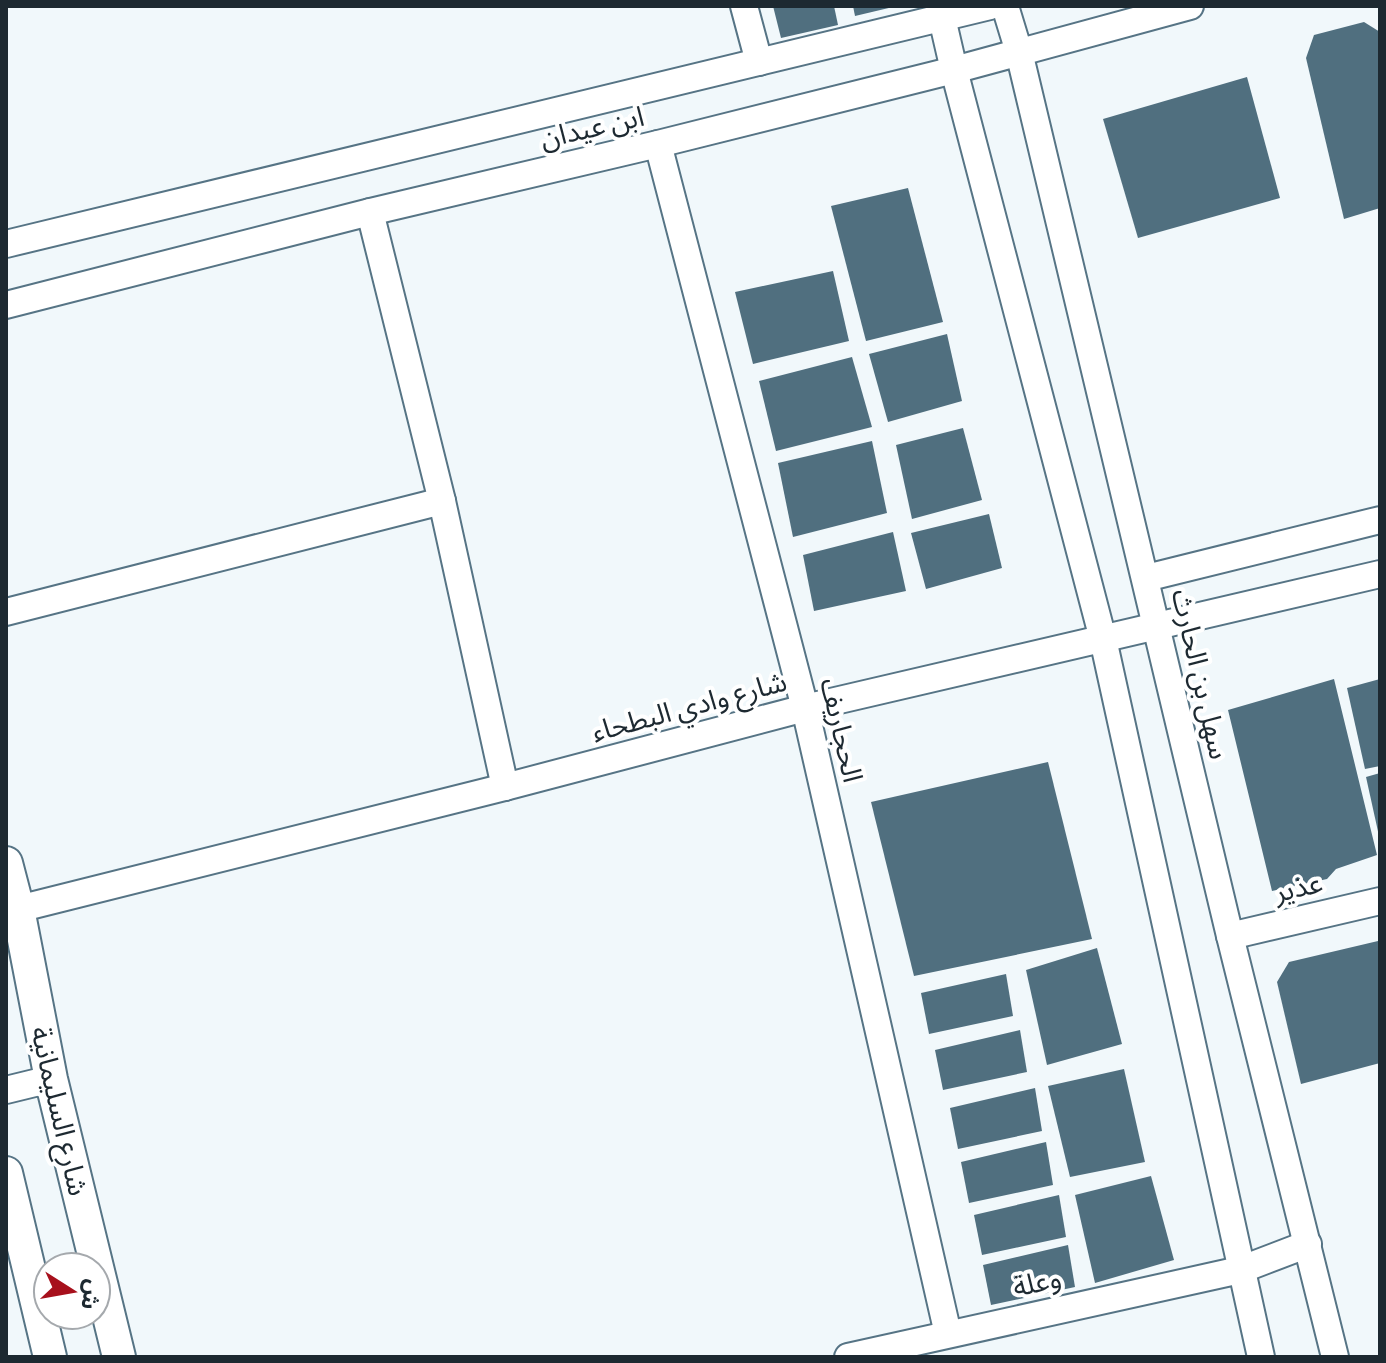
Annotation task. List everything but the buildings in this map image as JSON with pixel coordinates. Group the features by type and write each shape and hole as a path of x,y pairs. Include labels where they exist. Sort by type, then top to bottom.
{"street":[{"path":"744,6 759,62"},
{"name":"ابن عيدان","path":"6,244 990,6"},
{"name":"سهل بن الحارث","path":"1005,6 1019,52 1230,936 1335,1357"},
{"name":"ابن عيدان","path":"6,305 370,212 954,70 1190,6"},
{"path":"942,18 1103,639 1261,1357"},
{"name":"الحجاريف","path":"658,144 805,708 948,1334"},
{"path":"370,212 442,501 505,787"},
{"path":"6,612 442,501"},
{"path":"1146,578 1380,520"},
{"name":"شارع وادي البطحاء","path":"18,909 805,708 1380,574"},
{"name":"شارع السليمانية","path":"6,863 51,1079 119,1357"},
{"name":"عذير","path":"1230,936 1380,901"},
{"path":"6,1090 51,1079"},
{"path":"6,1173 50,1357"},
{"name":"وعلة","path":"848,1357 1240,1270 1308,1244"}]}
